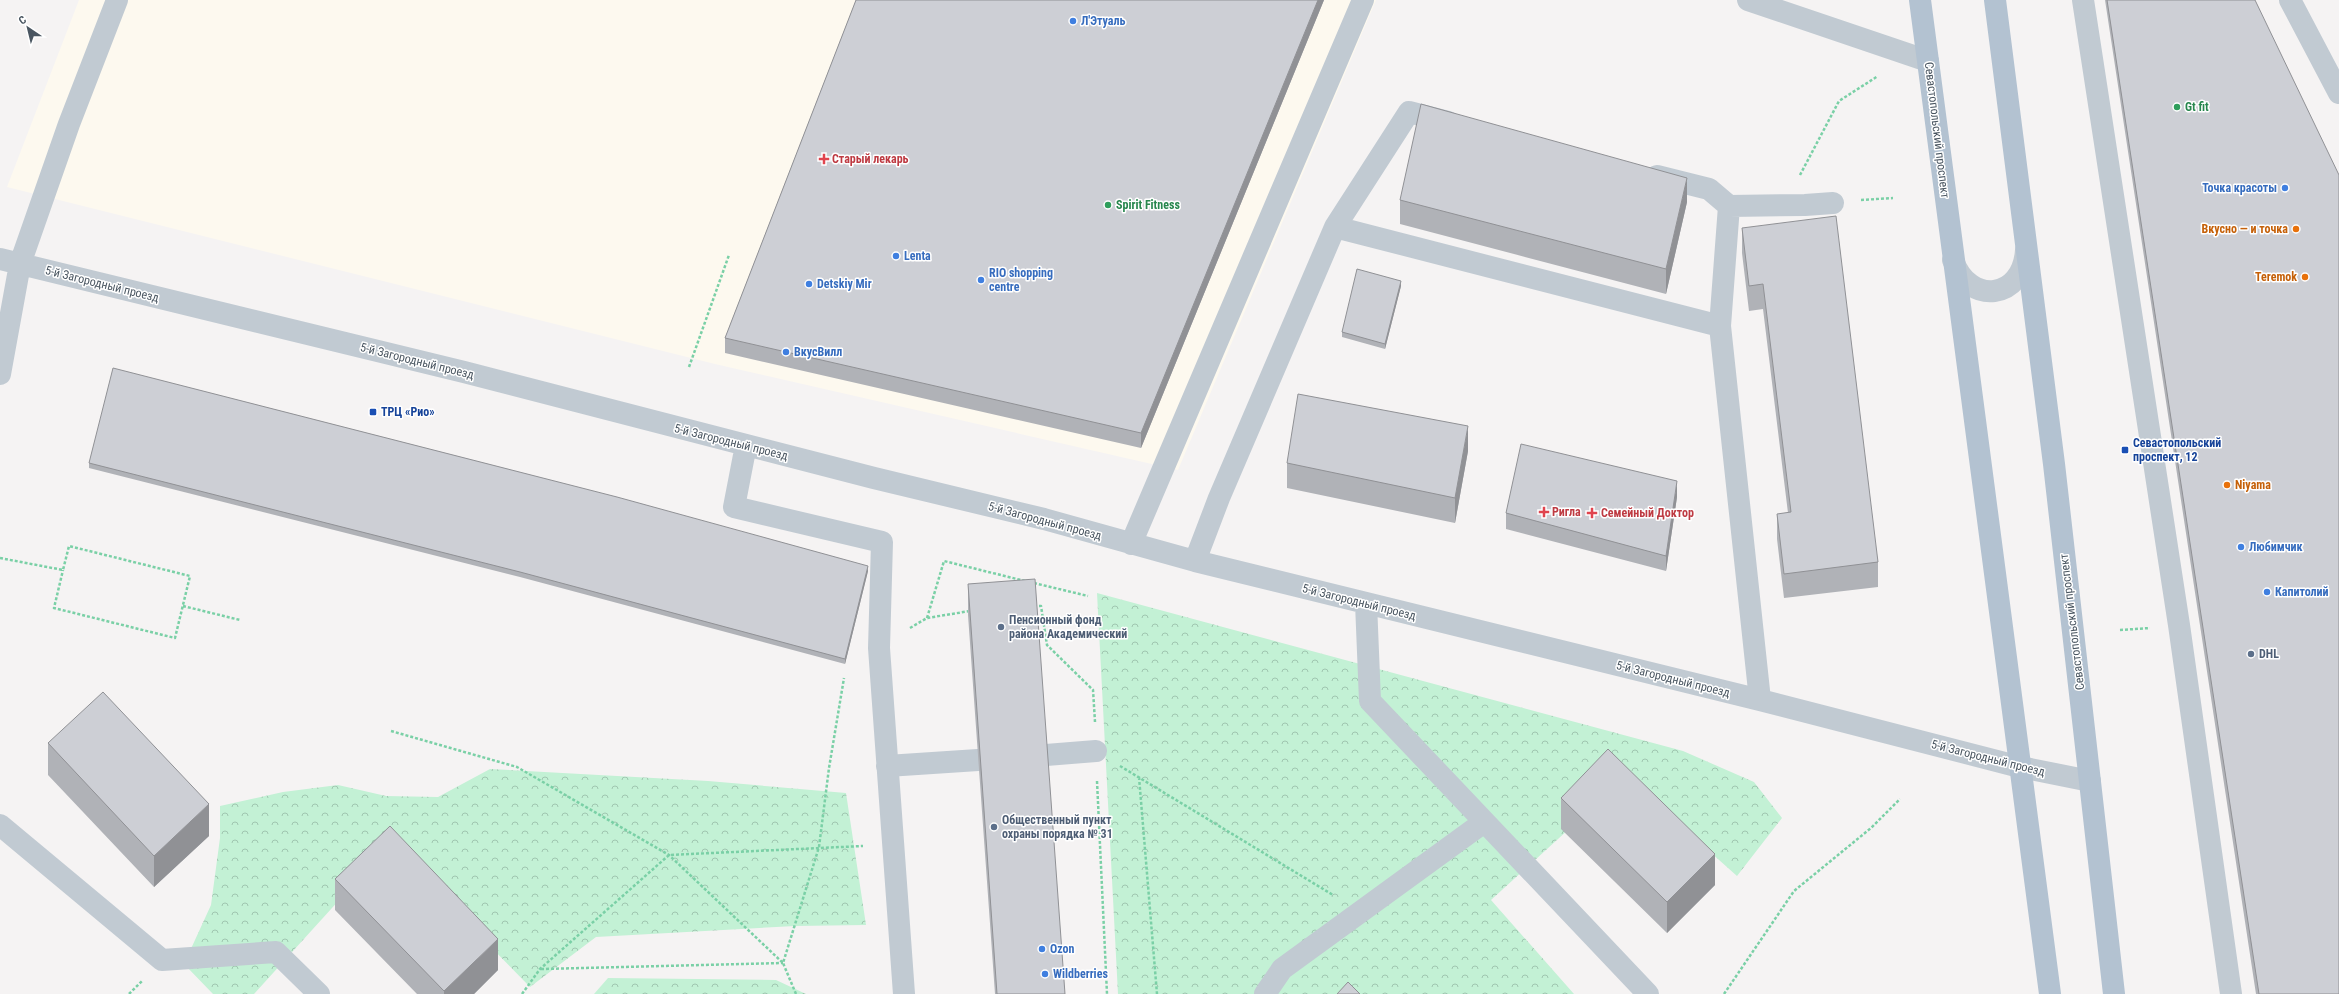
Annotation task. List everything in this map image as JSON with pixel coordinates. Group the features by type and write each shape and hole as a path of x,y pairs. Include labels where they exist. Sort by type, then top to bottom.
{"main road":[{"name":"Севастопольский проспект","path":"1920,0 2050,994"},
{"name":"Севастопольский проспект","path":"1995,0 2054,464 2114,994"}],"street":[{"path":"0,374 10,262 69,124 118,0"},
{"path":"1131,544 1363,0"},
{"path":"1748,0 1928,60"},
{"path":"2083,0 2177,618 2231,994"},
{"path":"2290,0 2339,93"},
{"path":"1195,561 1219,498 1335,227 1409,112 1470,128"},
{"path":"1639,171 1709,189 1729,206 1784,206 1833,203"},
{"path":"1729,206 1720,326 1760,700"},
{"path":"1335,227 1720,326"},
{"name":"Севастопольский проспект","path":"1953,260 1958,273 1967,284 1980,290 1994,291 2008,287 2018,277 2025,265 2026,250"},
{"name":"5-й Загородный проезд","path":"10,262 457,370 746,445 1044,519 1195,561 1760,700 2020,768 2090,781"},
{"path":"746,445 734,507 882,542 879,648 904,994"},
{"path":"1366,603 1370,701 1648,994"},
{"path":"1046,755 1096,751"},
{"path":"887,766 978,760"},
{"path":"1265,994 1282,969 1484,822"},
{"path":"0,825 162,960 276,952 319,994"}],"path":[{"path":"1784,206 1839,100 1881,74"},
{"path":"689,367 729,255"},
{"path":"69,546 190,576 175,638 54,608 63,570 69,546"},
{"path":"0,558 63,570"},
{"path":"974,611 927,618 944,561 1088,596"},
{"path":"183,606 240,620"},
{"path":"1026,607 1041,606 1047,645 1093,690 1107,994"},
{"path":"783,963 819,847 829,768 844,678"},
{"path":"391,731 517,767 669,855 783,963 796,994"},
{"path":"1096,751 1361,912"},
{"path":"1139,777 1157,994"},
{"path":"1724,994 1794,891 1871,828 1900,799"},
{"path":"522,994 540,969 669,855 819,847 859,847"},
{"path":"540,969 783,963"}],"shaded area":[{"path":"79,0 1376,0 1178,470 715,364 7,187"}],"green space":[{"path":"1097,593 1683,751 1754,782 1782,818 1737,876 1626,777 1491,900 1574,994 1118,994"},
{"path":"490,769 708,781 846,793 866,925 795,926 596,937 530,987 390,844 254,994 213,994 184,964 211,905 220,838 220,806 283,792 338,785 386,796 438,797"},
{"path":"608,978 776,980 806,994 594,994"}],"building":[{"name":"RIO shopping centre","path":"856,0 1318,0 1141,433 725,338"},
{"name":"Капитолий","path":"2107,0 2255,0 2339,175 2339,994 2259,994"},
{"path":"1421,104 1687,178 1666,269 1400,200"},
{"path":"1836,216 1878,562 1784,574 1777,514 1791,512 1763,284 1749,286 1742,228"},
{"path":"1357,269 1401,281 1385,344 1342,332"},
{"path":"113,368 617,497 868,566 845,659 520,572 89,463"},
{"path":"1298,394 1468,426 1455,498 1287,463"},
{"name":"Семейный Доктор","path":"1521,444 1677,481 1666,556 1506,513"},
{"path":"1035,579 1065,994 997,994 968,584"},
{"path":"103,692 209,804 154,856 48,743"},
{"path":"1608,749 1715,854 1667,902 1561,798"},
{"path":"390,826 498,939 444,991 335,879"},
{"path":"1348,982 1360,994 1337,994"}],"place":[{"name":"Л'Этуаль","path":"1073,21"},
{"name":"Gt fit","path":"2177,107"},
{"name":"Старый лекарь","path":"824,159"},
{"name":"Точка красоты","path":"2285,188"},
{"name":"Spirit Fitness","path":"1108,205"},
{"name":"Вкусно — и точка","path":"2296,229"},
{"name":"Lenta","path":"896,256"},
{"name":"Teremok","path":"2305,277"},
{"name":"RIO shopping centre","path":"981,280"},
{"name":"Detskiy Mir","path":"809,284"},
{"name":"ВкусВилл","path":"786,352"},
{"name":"ТРЦ «Рио»","path":"373,412"},
{"name":"Севастопольский проспект, 12","path":"2125,450"},
{"name":"Niyama","path":"2227,485"},
{"name":"Ригла","path":"1544,512"},
{"name":"Семейный Доктор","path":"1592,513"},
{"name":"Любимчик","path":"2241,547"},
{"name":"Капитолий","path":"2267,592"},
{"name":"Пенсионный фонд района Академический","path":"1001,627"},
{"name":"DHL","path":"2251,654"},
{"name":"Общественный пункт охраны порядка № 31","path":"994,827"},
{"name":"Ozon","path":"1042,949"},
{"name":"Wildberries","path":"1045,974"}]}
